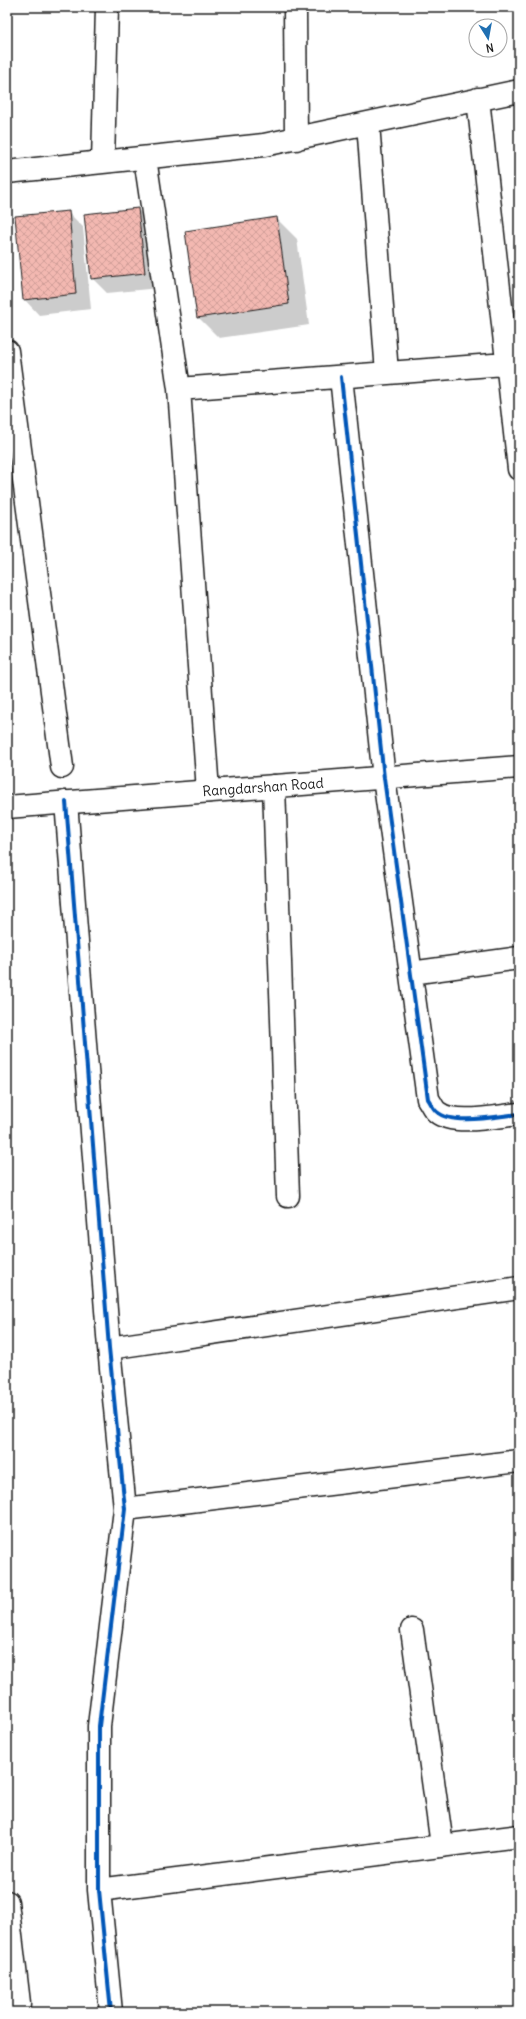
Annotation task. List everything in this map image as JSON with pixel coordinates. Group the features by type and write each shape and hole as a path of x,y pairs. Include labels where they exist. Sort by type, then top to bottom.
{"street":[{"path":"103,162 107,7"},
{"path":"295,7 296,139"},
{"path":"7,172 264,145 519,91"},
{"path":"478,99 513,363 519,469"},
{"path":"368,123 387,373"},
{"path":"145,158 179,389 208,791"},
{"path":"7,351 11,415 62,767"},
{"path":"179,389 513,363"},
{"path":"340,377 384,778 428,1099 437,1112 450,1119 468,1119 519,1114"},
{"name":"Rangdarshan Road","path":"7,807 519,767"},
{"path":"274,786 288,1196"},
{"path":"66,802 109,1348 125,1509 99,1726 99,1890 111,2012"},
{"path":"411,973 519,958"},
{"path":"109,1348 519,1288"},
{"path":"125,1509 519,1461"},
{"path":"412,1630 442,1845"},
{"path":"99,1890 519,1836"},
{"path":"7,1902 18,2012"}],"building":[{"path":"138,208 145,273 91,279 84,214"},
{"path":"69,211 76,294 23,300 15,216"},
{"path":"277,217 289,304 197,318 185,231"}],"cycle path":[{"path":"341,377 384,778 428,1099 437,1112 444,1116 454,1118 476,1119 519,1114"},
{"path":"66,802 109,1348 125,1509 99,1726 99,1890 111,2012"}]}
